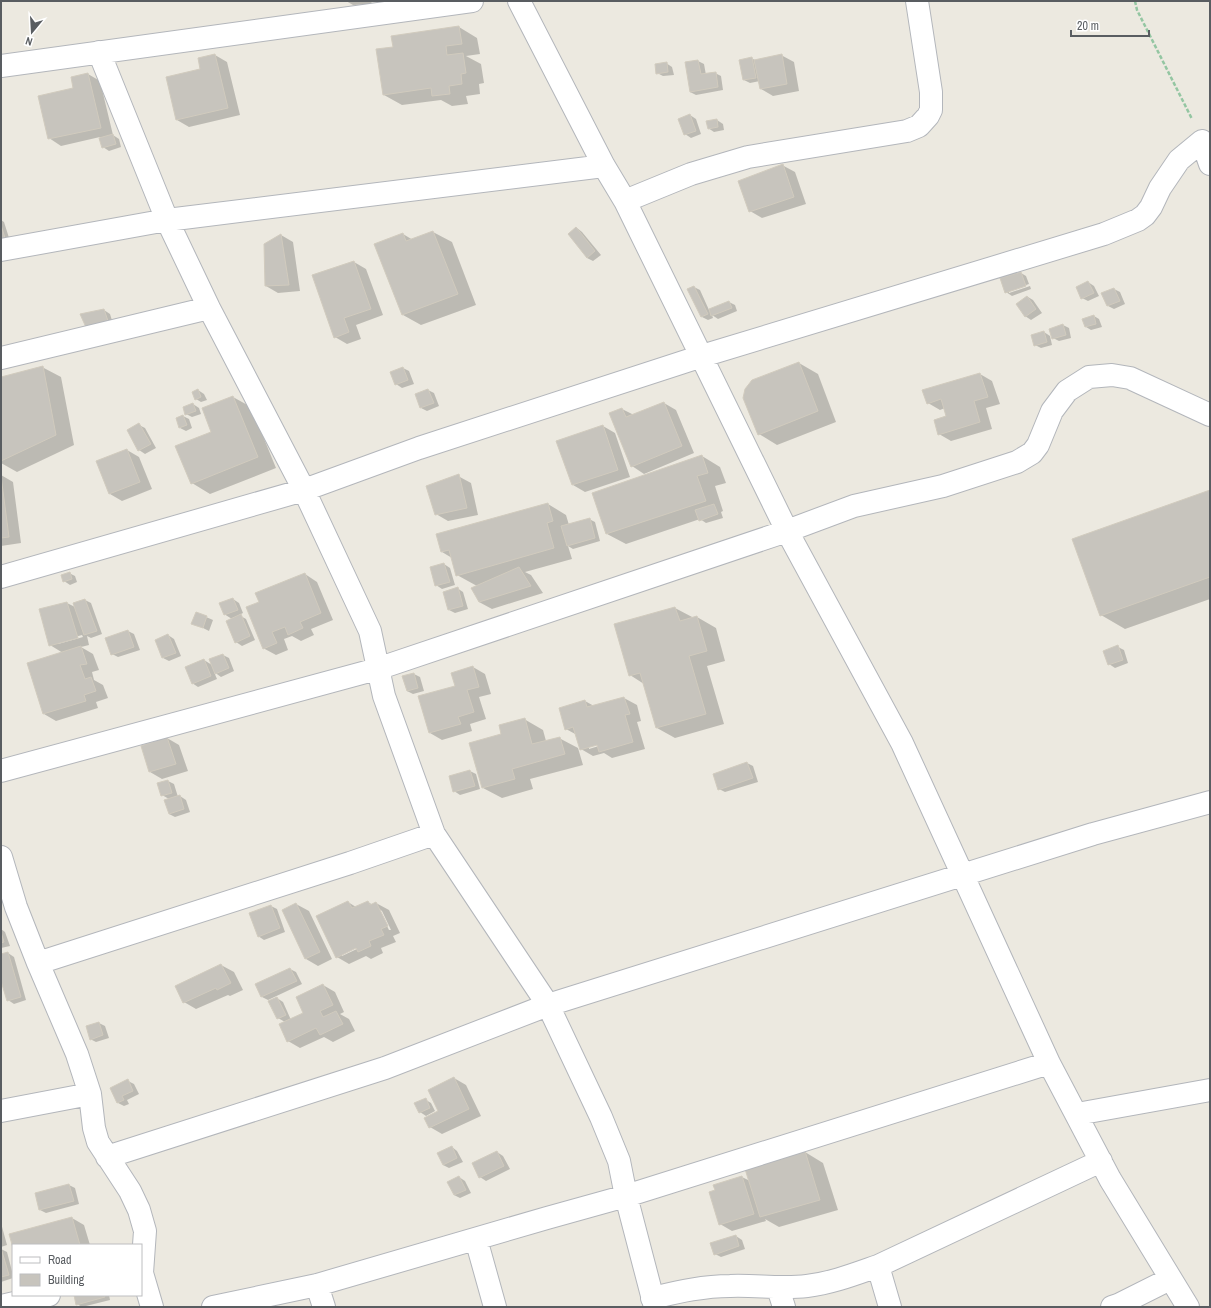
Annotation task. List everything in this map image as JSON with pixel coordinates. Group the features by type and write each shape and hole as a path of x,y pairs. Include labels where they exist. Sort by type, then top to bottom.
{"street":[{"path":"1,66 472,1"},
{"path":"518,1 604,166 626,201 787,531 902,743 1049,1063 1110,1179 1188,1307"},
{"path":"626,201 691,174 748,158 907,131 918,126 928,116 931,110 931,92 917,1"},
{"path":"99,52 167,220 209,308 304,490 370,631 384,696 434,834 548,1005 601,1117 618,1161 653,1302 697,1288 731,1286 781,1297 823,1284 878,1266 1100,1161"},
{"path":"1,577 304,490 419,448 702,356 1104,234 1138,220 1145,215 1151,207 1160,188 1179,160 1202,142 1210,164"},
{"path":"1,250 167,220 604,166"},
{"path":"1,358 209,308"},
{"path":"1,771 377,669 787,531 854,506 943,486 1017,462 1032,453 1038,445 1052,411 1067,391 1089,377 1112,375 1130,378 1210,415"},
{"path":"107,1157 385,1068 548,1005 1093,834 1210,802"},
{"path":"38,963 350,863 434,834"},
{"path":"1,856 8,909 38,963 78,1054 90,1094 98,1142 130,1191 139,1210 145,1231 142,1273 152,1307"},
{"path":"213,1307 317,1285 626,1196 1049,1063"},
{"path":"1076,1114 1210,1090"},
{"path":"1,1111 90,1094"},
{"path":"476,1239 495,1307"},
{"path":"878,1266 890,1307"},
{"path":"1112,1307 1170,1279"},
{"path":"317,1285 324,1307"},
{"path":"1,1306 45,1296"}],"path":[{"path":"1135,1 1137,10 1202,142"}],"building":[{"path":"459,26 462,44 446,46 447,55 463,53 466,73 461,74 462,84 449,86 450,94 432,96 431,88 383,95 376,49 393,47 391,36"},
{"path":"215,54 228,108 176,120 166,77 200,69 198,58"},
{"path":"782,54 787,84 760,89 754,60"},
{"path":"752,57 756,78 743,80 739,60"},
{"path":"698,60 701,74 716,72 718,87 690,92 685,62"},
{"path":"667,62 668,72 656,74 655,64"},
{"path":"88,73 101,128 48,139 38,96 73,88 71,77"},
{"path":"690,114 696,131 684,135 678,119"},
{"path":"717,119 718,127 708,129 706,121"},
{"path":"113,134 116,144 102,148 99,138"},
{"path":"783,164 794,197 749,212 738,181"},
{"path":"1,225 5,238 1,239"},
{"path":"576,227 595,251 587,258 568,234"},
{"path":"433,231 458,294 402,315 374,244 403,233 406,241"},
{"path":"281,234 289,285 265,286 264,244"},
{"path":"354,261 371,309 344,318 349,332 334,338 312,275"},
{"path":"1021,272 1026,286 1005,293 1000,278"},
{"path":"1088,281 1094,293 1081,299 1076,287"},
{"path":"694,286 708,314 701,317 687,289"},
{"path":"1114,288 1120,301 1107,306 1101,293"},
{"path":"1027,296 1036,309 1025,317 1016,304"},
{"path":"729,301 732,308 711,316 709,309"},
{"path":"104,309 111,330 89,334 80,314"},
{"path":"1094,315 1096,324 1085,327 1082,319"},
{"path":"1063,324 1066,335 1052,339 1049,329"},
{"path":"1044,331 1047,342 1034,346 1031,335"},
{"path":"799,362 818,411 758,435 743,398 745,389 752,380"},
{"path":"43,366 56,435 1,461 1,377"},
{"path":"403,367 408,380 395,385 390,372"},
{"path":"980,373 988,397 974,401 980,422 938,435 934,420 946,416 941,399 927,404 922,390"},
{"path":"198,389 201,397 195,400 192,392"},
{"path":"428,389 434,403 420,408 415,394"},
{"path":"233,396 258,457 191,484 175,446 211,432 202,408"},
{"path":"664,402 682,446 631,467 609,413 622,408 626,417"},
{"path":"193,403 196,411 185,415 183,407"},
{"path":"183,415 187,425 179,428 176,418"},
{"path":"139,423 151,444 138,451 127,430"},
{"path":"603,425 618,470 572,485 556,441"},
{"path":"127,449 140,482 109,494 96,461"},
{"path":"702,455 708,473 697,476 706,501 606,534 592,493"},
{"path":"459,474 467,508 435,515 426,486"},
{"path":"1,476 9,537 1,538"},
{"path":"1210,490 1210,577 1100,616 1072,539"},
{"path":"548,503 553,521 547,523 554,548 456,576 449,550 441,552 436,534"},
{"path":"714,504 718,514 699,521 695,510"},
{"path":"590,518 595,538 567,546 561,526"},
{"path":"444,563 450,582 435,586 430,567"},
{"path":"519,567 531,586 479,602 471,588"},
{"path":"70,572 72,579 63,582 61,575"},
{"path":"305,573 321,613 300,622 303,628 288,635 285,627 272,632 277,643 263,649 246,607 259,602 255,593"},
{"path":"458,587 463,606 448,610 443,592"},
{"path":"233,598 238,610 224,615 219,603"},
{"path":"85,599 97,631 84,635 73,603"},
{"path":"67,602 78,638 49,646 39,609"},
{"path":"675,607 680,621 697,616 707,651 689,656 706,714 656,728 640,673 629,676 614,624"},
{"path":"196,612 207,616 203,628 191,624"},
{"path":"241,614 250,636 235,643 226,621"},
{"path":"128,630 134,647 111,655 105,638"},
{"path":"168,634 176,653 162,658 155,640"},
{"path":"1118,645 1123,660 1108,665 1103,651"},
{"path":"81,646 87,664 80,665 85,679 91,677 96,691 84,695 86,701 43,714 27,663"},
{"path":"223,654 229,668 215,674 209,659"},
{"path":"204,659 211,676 192,684 185,667"},
{"path":"473,666 479,687 467,690 474,712 458,717 461,724 429,733 418,696 455,686 451,673"},
{"path":"414,673 418,688 407,691 402,676"},
{"path":"624,697 630,714 625,715 633,742 599,752 597,745 580,750 573,727 565,730 559,708 585,700 587,707"},
{"path":"525,718 532,744 560,737 565,754 512,769 515,779 482,788 469,743 501,734 499,725"},
{"path":"167,737 176,764 149,772 141,746"},
{"path":"747,762 753,778 718,790 713,774"},
{"path":"470,770 475,786 453,792 449,776"},
{"path":"168,780 172,793 161,796 157,783"},
{"path":"180,795 184,809 169,814 164,800"},
{"path":"348,901 352,908 368,901 370,905 376,902 388,926 381,929 384,935 369,941 371,946 358,952 356,948 336,958 316,916"},
{"path":"296,903 320,952 305,959 282,910"},
{"path":"271,905 280,928 258,937 249,913"},
{"path":"1,932 4,942 1,943"},
{"path":"8,952 21,997 7,1001 1,981 1,954"},
{"path":"221,964 231,983 183,1003 175,986"},
{"path":"290,968 297,981 261,997 255,984"},
{"path":"323,984 333,1005 320,1011 323,1017 336,1011 343,1024 320,1035 316,1028 287,1042 279,1024 303,1013 296,997"},
{"path":"277,997 286,1015 277,1019 268,1001"},
{"path":"99,1022 103,1035 90,1040 86,1026"},
{"path":"454,1077 469,1109 429,1128 424,1118 438,1111 428,1090"},
{"path":"128,1079 133,1091 122,1096 124,1100 117,1103 110,1088"},
{"path":"426,1098 430,1108 419,1113 414,1103"},
{"path":"452,1146 457,1158 443,1165 437,1153"},
{"path":"497,1151 504,1166 479,1178 472,1163"},
{"path":"805,1151 820,1200 760,1217 745,1169"},
{"path":"459,1176 466,1190 454,1195 447,1182"},
{"path":"742,1176 754,1214 719,1225 709,1192 715,1190 713,1185"},
{"path":"69,1184 74,1201 39,1210 35,1193"},
{"path":"72,1217 80,1244 12,1244 9,1234"},
{"path":"736,1235 739,1246 714,1255 710,1243"},
{"path":"1,1248 9,1275 1,1277"},
{"path":"74,1296 105,1297 76,1305"}]}
